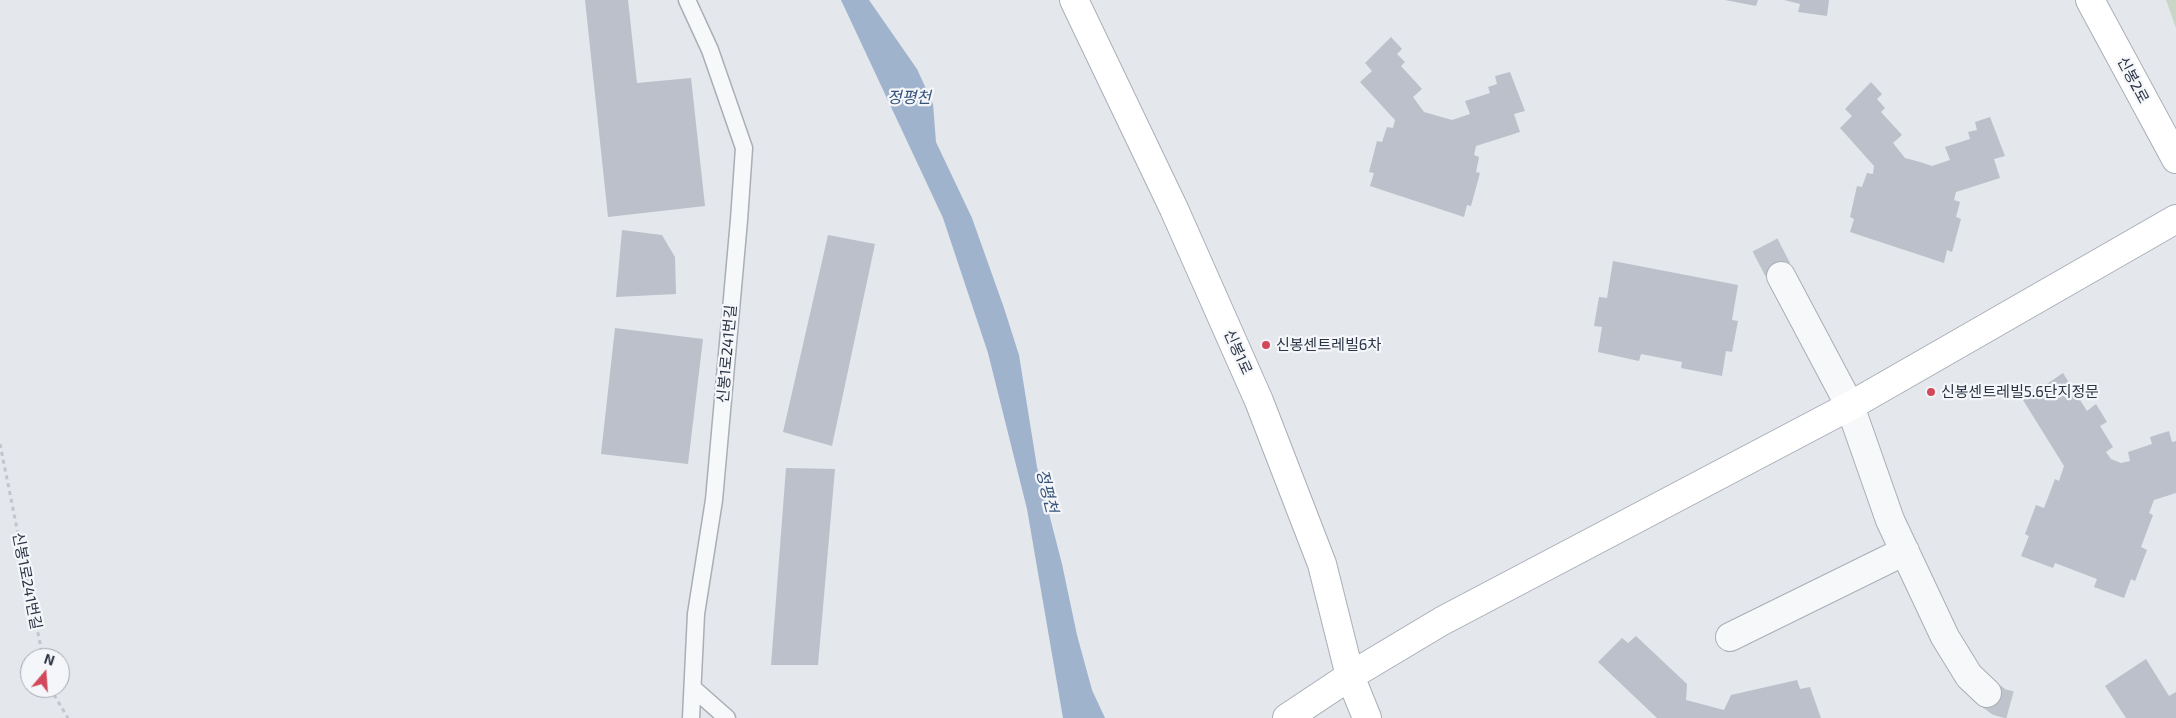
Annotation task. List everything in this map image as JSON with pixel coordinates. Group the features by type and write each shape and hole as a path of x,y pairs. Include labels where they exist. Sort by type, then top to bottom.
{"street":[{"name":"신봉1로","path":"1074,0 1174,209 1259,402 1322,564 1350,676 1367,718"},
{"name":"신봉2로","path":"2090,0 2176,159"},
{"path":"1287,718 1350,676 1442,621 1850,406 2176,219"},
{"path":"1781,276 1850,406 1890,520 1945,637 1969,676 1987,694"},
{"path":"1730,637 1905,551"}],"lane":[{"name":"신봉1로241번길","path":"687,0 710,50 744,148 739,230 714,500 696,614 691,718"},
{"path":"692,688 727,718"}],"path":[{"name":"신봉1로241번길","path":"0,444 41,648"},
{"path":"56,698 68,718"}],"green space":[{"path":"2166,0 2176,0 2176,28"}],"water":[{"name":"정평천","path":"841,0 869,0 917,69 933,104 936,142 972,218 1019,355 1037,467 1062,564 1077,635 1092,690 1105,718 1063,718 1027,509 988,353 943,218"}],"building":[{"path":"585,0 628,0 637,83 691,78 705,206 608,217"},
{"path":"1725,0 1758,0 1756,6"},
{"path":"1784,0 1829,0 1827,16 1798,12 1800,4"},
{"path":"1391,37 1402,49 1397,54 1405,62 1401,66 1422,89 1413,97 1424,112 1452,120 1470,114 1465,101 1490,93 1488,87 1497,84 1495,76 1510,72 1525,111 1514,114 1520,132 1476,146 1474,155 1479,157 1476,172 1480,173 1471,206 1467,205 1464,217 1370,186 1374,173 1369,172 1377,141 1382,142 1387,127 1393,128 1395,120 1360,82 1372,71 1365,63"},
{"path":"1871,82 1882,94 1877,99 1885,108 1881,112 1902,135 1893,143 1905,158 1932,166 1950,160 1945,147 1970,139 1968,132 1977,130 1975,122 1990,117 2005,156 1994,159 2000,178 1956,192 1954,200 1960,202 1956,217 1961,219 1952,252 1947,250 1944,263 1850,232 1854,219 1850,217 1857,186 1862,187 1867,173 1873,174 1874,166 1840,128 1852,116 1845,109"},
{"path":"622,230 662,235 675,257 676,294 616,297"},
{"path":"828,235 875,244 832,446 783,432"},
{"path":"1613,261 1738,285 1732,320 1738,321 1732,352 1726,351 1722,376 1681,368 1682,362 1641,354 1639,361 1598,352 1602,327 1594,326 1599,297 1607,298"},
{"path":"615,328 703,339 688,464 601,454"},
{"path":"2063,373 2087,411 2096,404 2107,422 2100,426 2113,447 2106,452 2111,459 2121,463 2130,461 2128,452 2152,444 2150,437 2169,431 2172,442 2176,441 2176,493 2154,500 2149,513 2153,515 2141,547 2147,550 2135,581 2131,579 2124,598 2094,587 2097,579 2055,563 2053,568 2021,556 2029,536 2025,534 2036,505 2044,508 2055,479 2059,481 2064,466 2023,400"},
{"path":"786,468 835,469 818,665 771,665"},
{"path":"1636,636 1687,684 1686,700 1724,710 1731,695 1797,680 1800,689 1810,687 1821,718 1657,718 1598,662 1622,638 1628,643"},
{"path":"2146,659 2169,696 2176,692 2176,718 2126,718 2105,686"}],"tunnel":[{"path":"1765,245 1781,276"},
{"path":"1987,693 1999,702 2010,705"}],"place":[{"name":"신봉센트레빌6차","path":"1266,345"},
{"name":"신봉센트레빌5.6단지정문","path":"1931,392"}]}
